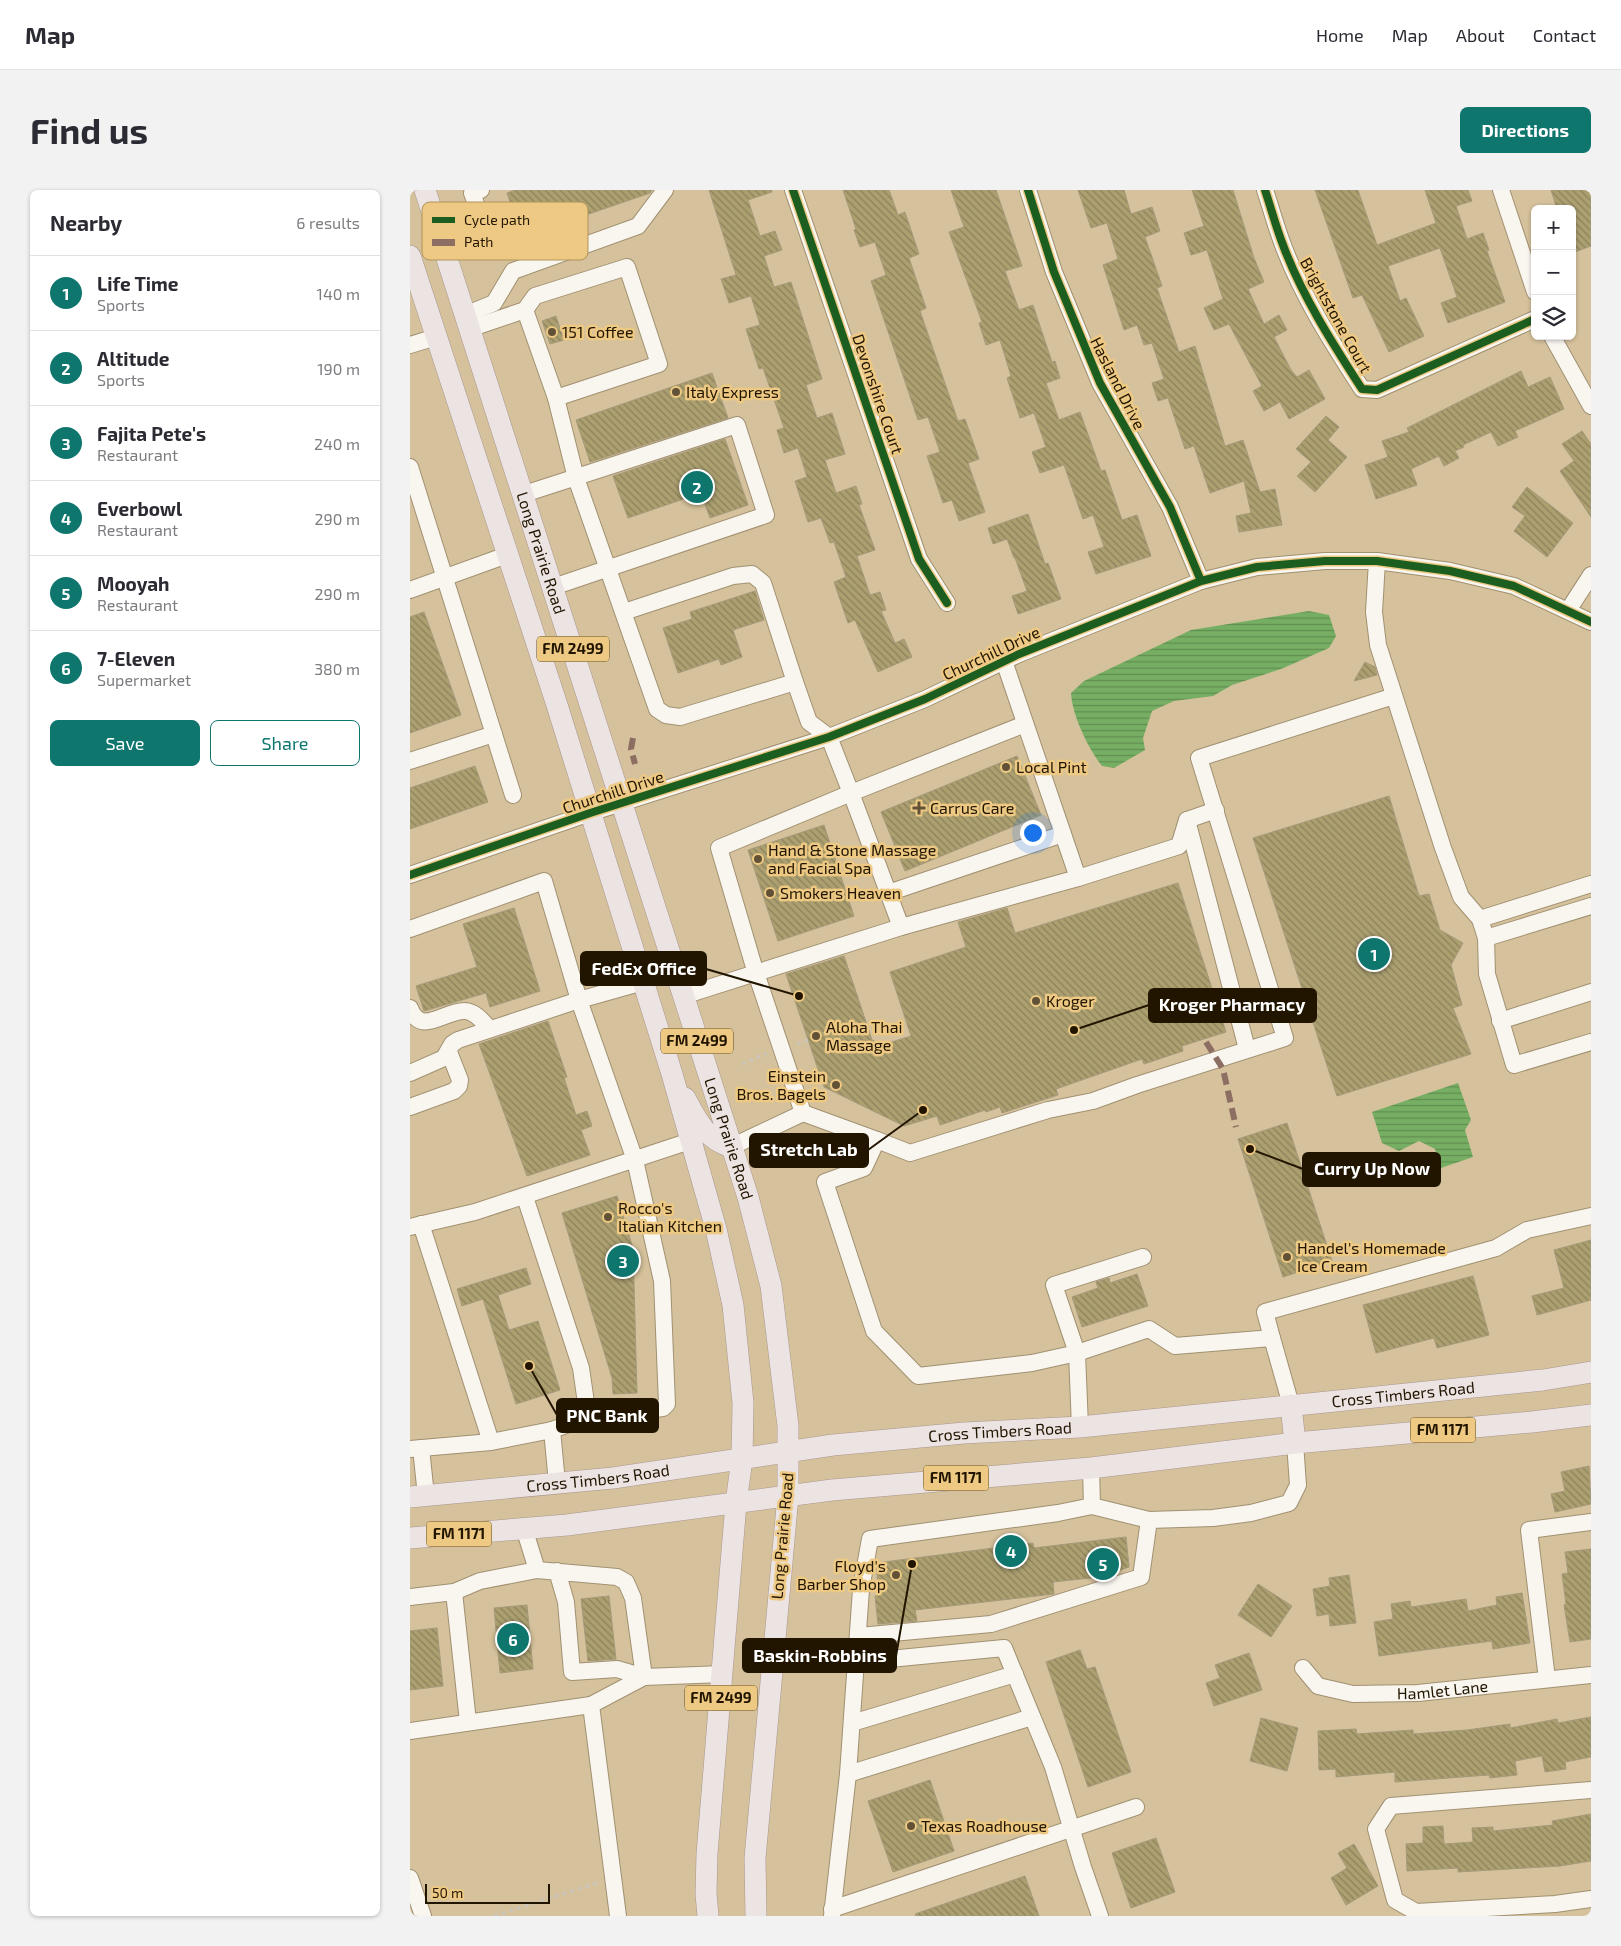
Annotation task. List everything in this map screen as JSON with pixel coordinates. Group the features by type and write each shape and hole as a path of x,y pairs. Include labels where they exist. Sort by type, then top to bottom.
{"main road":[{"name":"Long Prairie Road","path":"426,190 430,202"},
{"name":"Long Prairie Road","path":"410,256 590,813 672,1074 716,1229 732,1305 743,1403 742,1460 736,1503 707,1854 706,1894 708,1916"},
{"name":"Long Prairie Road","path":"448,260 748,1197 771,1286 784,1381 788,1452 788,1496 777,1596 755,1858 756,1916"},
{"path":"436,336 467,322"},
{"path":"672,1074 696,1117 714,1141 731,1147"},
{"name":"Cross Timbers Road","path":"418,1496 613,1478 833,1445 964,1433 1080,1427 1543,1380 1591,1372"},
{"path":"1291,1405 1295,1443"},
{"name":"FM 1171","path":"410,1538 524,1528 919,1481 1091,1468 1295,1443 1591,1415"}],"street":[{"path":"475,202 472,193 481,190"},
{"path":"588,244 638,226 665,190"},
{"name":"Devonshire Court","path":"793,190 919,559 947,602"},
{"name":"Hasland Drive","path":"1028,190 1054,272 1100,383 1170,507 1201,581"},
{"name":"Brightstone Court","path":"1265,190 1283,246 1302,287 1336,349 1362,389 1377,390 1531,321"},
{"path":"1501,190 1531,280"},
{"path":"467,322 494,303 513,272 546,260"},
{"path":"467,322 526,310 535,296 627,267 659,364 556,398"},
{"path":"526,310 556,398 576,478 657,709 666,715 680,717 795,682"},
{"path":"410,345 436,336"},
{"path":"1554,340 1591,406"},
{"path":"524,494 737,426 766,515 553,587"},
{"path":"410,467 414,495 444,579 513,795"},
{"path":"410,590 444,579 507,554"},
{"name":"Churchill Drive","path":"410,875 590,813 829,737 925,699 1004,661 1201,581 1257,567 1325,561 1377,561 1450,571 1514,586 1568,609 1591,622"},
{"path":"1377,561 1374,612 1378,645 1458,888 1462,897 1480,920 1486,938 1487,974 1514,1065 1591,1042"},
{"path":"624,612 733,576 752,574 763,583 809,722 829,737 900,927"},
{"path":"1568,609 1591,575"},
{"path":"1004,661 1078,878"},
{"path":"731,1147 803,1113 910,1153 1048,1110 1093,1101 1285,1038 1199,758 1394,696"},
{"path":"803,1113 756,972 719,848 1025,724"},
{"path":"410,761 494,734"},
{"path":"1187,820 1216,810"},
{"path":"683,996 900,927 1078,878 1179,846 1187,820"},
{"path":"1187,820 1247,1049"},
{"path":"888,893 1063,834"},
{"path":"410,929 544,880 579,1000 635,1160 662,1281 667,1404 662,1408 588,1417 552,1430 490,1442 416,1448 418,1496"},
{"path":"1480,920 1591,884"},
{"path":"1486,938 1591,906"},
{"path":"410,1073 444,1058 452,1044 458,1040 579,1000 642,982"},
{"path":"1500,1021 1591,992"},
{"path":"410,1008 413,1017 420,1021 428,1021 465,1010 474,1013 490,1029"},
{"path":"410,1107 454,1091 459,1086 460,1080 449,1052"},
{"path":"877,1140 864,1168 825,1182 874,1331 918,1376 1032,1363 1077,1353 1149,1329 1175,1346 1272,1338"},
{"path":"490,1442 415,1226 475,1212 525,1197 690,1142"},
{"path":"525,1197 581,1368 588,1417"},
{"path":"1291,1405 1264,1312 1496,1248 1527,1230 1591,1216"},
{"path":"1080,1427 1077,1353 1054,1285 1143,1256"},
{"path":"552,1430 557,1483"},
{"path":"1136,1808 832,1912 848,1774 858,1662 861,1589 870,1538 1058,1513 1092,1506 1149,1520 1232,1516 1251,1513 1289,1503 1298,1485 1295,1443"},
{"path":"1091,1468 1092,1506"},
{"path":"859,1636 991,1624 1141,1577 1149,1520"},
{"path":"1547,1680 1530,1530 1591,1522"},
{"path":"524,1528 537,1570"},
{"path":"410,1597 454,1592 480,1581 537,1570 617,1577 626,1582 633,1598 644,1677"},
{"path":"558,1571 566,1602 572,1672 617,1669 644,1677 723,1674"},
{"path":"454,1592 468,1722"},
{"path":"858,1662 1004,1648 1052,1766 1100,1916"},
{"name":"Hamlet Lane","path":"1303,1668 1318,1686 1353,1694 1418,1693 1591,1675"},
{"path":"852,1723 1015,1674"},
{"path":"410,1731 591,1705 644,1677"},
{"path":"591,1705 618,1916"},
{"path":"848,1774 1032,1717"},
{"path":"1591,1790 1391,1806 1376,1829 1395,1900 1413,1914 1555,1904 1591,1899"},
{"path":"410,1878 423,1916"}],"path":[{"path":"494,1916 597,1883"}],"shaded area":[{"path":"1309,611 1329,615 1336,636 1329,648 1281,669 1232,685 1213,696 1174,701 1152,711 1143,738 1145,750 1114,768 1102,766 1091,750 1082,731 1072,702 1071,693 1084,681 1191,630"},
{"path":"1458,1083 1471,1120 1465,1130 1473,1157 1441,1168 1435,1149 1419,1141 1399,1151 1382,1143 1372,1112"}],"building":[{"path":"515,190 652,190 650,193 588,214 588,202 510,202 507,193"},
{"path":"709,190 771,190 772,192 748,200 760,236 775,231 782,250 764,256 774,287 791,282 822,379 806,385 817,418 832,413 845,454 825,460 836,493 856,486 862,504 859,505 875,550 857,556 870,595 880,592 886,610 881,611 895,643 904,639 912,657 878,672 855,620 848,623 834,582 846,577 834,542 830,543 821,518 808,522 795,481 807,477 798,448 784,453 777,430 784,428 763,368 759,369 746,329 760,325 751,296 729,303 721,279 736,275"},
{"path":"843,190 889,190 898,215 905,212 919,254 909,258 926,308 920,311 958,421 965,419 979,459 968,463 985,512 959,521 952,500 943,503 927,456 940,452 928,417 918,420 871,281 886,275 875,242 860,247"},
{"path":"951,190 996,190 1022,266 1005,271 1019,310 1033,305 1052,362 1055,361 1060,378 1046,383 1059,420 1080,412 1101,471 1105,470 1122,520 1137,515 1151,556 1096,574 1088,552 1104,547 1093,515 1083,519 1064,465 1040,473 1032,452 1046,447 1034,413 1020,418 1007,378 1011,376 1000,340 986,345 979,323 982,322 949,232 964,227"},
{"path":"1078,190 1124,190 1131,214 1152,207 1160,231 1145,237 1162,286 1157,288 1179,352 1195,346 1225,446 1243,440 1260,492 1275,489 1282,525 1239,532 1236,516 1251,513 1244,481 1210,493 1194,446 1185,449 1168,398 1158,401 1152,383 1164,379 1152,343 1144,345 1137,325 1124,330 1103,265 1118,259 1107,223 1091,228"},
{"path":"1192,190 1233,190 1254,258 1264,282 1248,289 1264,324 1279,315 1287,330 1274,337 1291,370 1297,377 1309,370 1325,399 1289,419 1280,402 1264,411 1253,391 1262,386 1229,324 1214,330 1204,308 1223,299 1207,250 1191,255 1184,233 1204,226"},
{"path":"1315,190 1358,190 1377,245 1436,223 1425,190 1468,190 1472,201 1456,206 1467,239 1483,233 1489,250 1487,251 1505,302 1448,323 1441,303 1457,297 1440,248 1388,266 1400,301 1406,298 1424,336 1389,352 1362,295 1353,298"},
{"path":"1551,190 1591,190 1591,246 1576,252 1576,205 1556,205"},
{"path":"556,316 564,340 550,344 542,321"},
{"path":"1521,371 1528,387 1550,377 1564,409 1515,431 1518,437 1498,446 1491,432 1463,445 1464,447 1455,451 1459,458 1444,466 1439,456 1411,469 1417,485 1376,499 1365,465 1388,457 1382,441 1409,432 1407,428"},
{"path":"712,373 728,418 590,462 576,420"},
{"path":"1326,416 1339,427 1328,440 1347,457 1315,492 1297,476 1311,462 1296,449"},
{"path":"1582,431 1591,444 1591,517 1560,471 1574,461 1562,444"},
{"path":"725,439 748,505 710,518 701,493 628,518 613,476"},
{"path":"1527,487 1573,523 1547,557 1514,531 1525,516 1512,507"},
{"path":"1028,514 1045,564 1048,563 1061,599 1018,614 1012,596 1027,591 1007,539 993,544 988,528"},
{"path":"755,591 764,620 733,630 742,657 721,665 719,659 678,673 663,628 692,619 690,612"},
{"path":"424,612 461,715 410,733 410,617"},
{"path":"1365,662 1375,667 1377,675 1354,681"},
{"path":"1017,756 1041,815 905,871 881,812"},
{"path":"475,766 488,802 410,829 410,788"},
{"path":"1389,796 1419,896 1429,894 1440,930 1463,943 1451,965 1462,1005 1453,1008 1471,1054 1337,1096 1253,838"},
{"path":"824,825 854,916 778,941 748,850"},
{"path":"1178,883 1226,1032 1182,1046 1183,1051 1144,1064 1142,1059 1056,1089 1058,1095 1002,1113 1000,1107 940,1125 937,1116 904,1126 824,1087 786,974 844,956 872,1040 882,1045 911,1036 890,972 966,947 958,922 1007,908 1015,933"},
{"path":"514,908 540,991 490,1007 486,993 424,1011 416,986 477,967 463,924"},
{"path":"548,1021 567,1077 564,1078 576,1115 587,1111 592,1126 581,1130 590,1155 527,1176 479,1044"},
{"path":"1287,1123 1332,1261 1283,1277 1238,1139"},
{"path":"617,1196 633,1248 637,1393 613,1394 612,1378 562,1213"},
{"path":"1591,1240 1591,1300 1537,1315 1532,1296 1564,1288 1554,1250"},
{"path":"526,1268 531,1284 498,1295 509,1330 538,1321 560,1390 516,1404 483,1299 462,1306 457,1289"},
{"path":"1137,1274 1148,1306 1082,1327 1072,1297 1098,1288 1096,1282 1109,1278 1110,1283"},
{"path":"1473,1276 1489,1335 1437,1348 1434,1338 1376,1353 1363,1305"},
{"path":"1589,1466 1591,1504 1555,1512 1551,1494 1565,1491 1561,1472"},
{"path":"1126,1537 1129,1567 1100,1577 1053,1582 1054,1594 915,1610 917,1621 878,1624 875,1596 879,1595 876,1563 1033,1543 1034,1548"},
{"path":"1591,1549 1591,1639 1570,1642 1564,1605 1566,1604 1562,1574 1568,1573 1565,1552"},
{"path":"1349,1575 1356,1623 1330,1626 1329,1614 1317,1616 1313,1589 1330,1586 1329,1578"},
{"path":"1258,1584 1292,1606 1271,1637 1238,1615"},
{"path":"1522,1593 1530,1643 1493,1649 1492,1641 1379,1656 1374,1622 1393,1619 1391,1604 1410,1601 1411,1607 1466,1599 1468,1611 1497,1605 1496,1597"},
{"path":"609,1596 616,1659 588,1661 581,1599"},
{"path":"527,1605 533,1669 500,1673 494,1608"},
{"path":"437,1628 443,1686 410,1690 410,1631"},
{"path":"1080,1650 1087,1669 1095,1667 1131,1772 1088,1787 1046,1662"},
{"path":"1249,1653 1262,1690 1214,1706 1206,1683 1220,1678 1215,1665"},
{"path":"1591,1717 1591,1757 1565,1762 1566,1769 1545,1772 1542,1756 1515,1761 1517,1775 1490,1778 1489,1775 1395,1782 1395,1772 1336,1777 1336,1769 1319,1770 1318,1731 1356,1729 1357,1734 1413,1730 1413,1734 1467,1730 1510,1724 1510,1728 1557,1719 1558,1723"},
{"path":"1261,1718 1298,1728 1287,1771 1250,1761"},
{"name":"Texas Roadhouse","path":"930,1780 954,1851 893,1872 868,1801"},
{"path":"1591,1814 1591,1861 1560,1866 1458,1872 1458,1868 1407,1871 1406,1844 1423,1843 1423,1827 1443,1826 1444,1844 1473,1842 1472,1828 1493,1827 1493,1831 1553,1825 1552,1821"},
{"path":"1156,1838 1175,1892 1131,1908 1112,1853"},
{"path":"1354,1844 1378,1886 1346,1905 1331,1878 1347,1868 1338,1853"},
{"path":"1025,1876 1039,1916 916,1916 915,1914"}],"marked path":[{"path":"633,738 631,749 635,764"},
{"path":"1206,1042 1223,1069 1236,1127"}],"cycle path":[{"path":"793,190 919,559 947,603"},
{"path":"1028,190 1054,272 1100,383 1170,507 1201,581"},
{"path":"1265,190 1280,238 1299,283 1329,337 1362,389 1377,390 1531,321"},
{"path":"410,875 590,813 829,737 925,699 1019,654 1201,581 1257,567 1325,561 1377,561 1450,571 1514,586 1591,622"}],"place":[{"name":"151 Coffee","path":"552,332"},
{"name":"Italy Express","path":"676,392"},
{"name":"Altitude","path":"697,487"},
{"name":"Local Pint","path":"1006,767"},
{"name":"Carrus Care","path":"919,808"},
{"name":"Hand & Stone Massage and Facial Spa","path":"758,859"},
{"name":"Smokers Heaven","path":"770,893"},
{"name":"Life Time","path":"1374,954"},
{"name":"FedEx Office","path":"799,996"},
{"name":"Kroger","path":"1036,1001"},
{"name":"Kroger Pharmacy","path":"1074,1030"},
{"name":"Aloha Thai Massage","path":"816,1036"},
{"name":"Einstein Bros. Bagels","path":"836,1085"},
{"name":"Stretch Lab","path":"923,1110"},
{"name":"Curry Up Now","path":"1250,1149"},
{"name":"Rocco's Italian Kitchen","path":"608,1217"},
{"name":"Handel's Homemade Ice Cream","path":"1287,1257"},
{"name":"Fajita Pete's","path":"623,1261"},
{"name":"PNC Bank","path":"529,1366"},
{"name":"Everbowl","path":"1011,1551"},
{"name":"Baskin-Robbins","path":"912,1564"},
{"name":"Mooyah","path":"1103,1564"},
{"name":"Floyd's Barber Shop","path":"896,1575"},
{"name":"7-Eleven","path":"513,1639"},
{"name":"Texas Roadhouse","path":"911,1826"}]}
